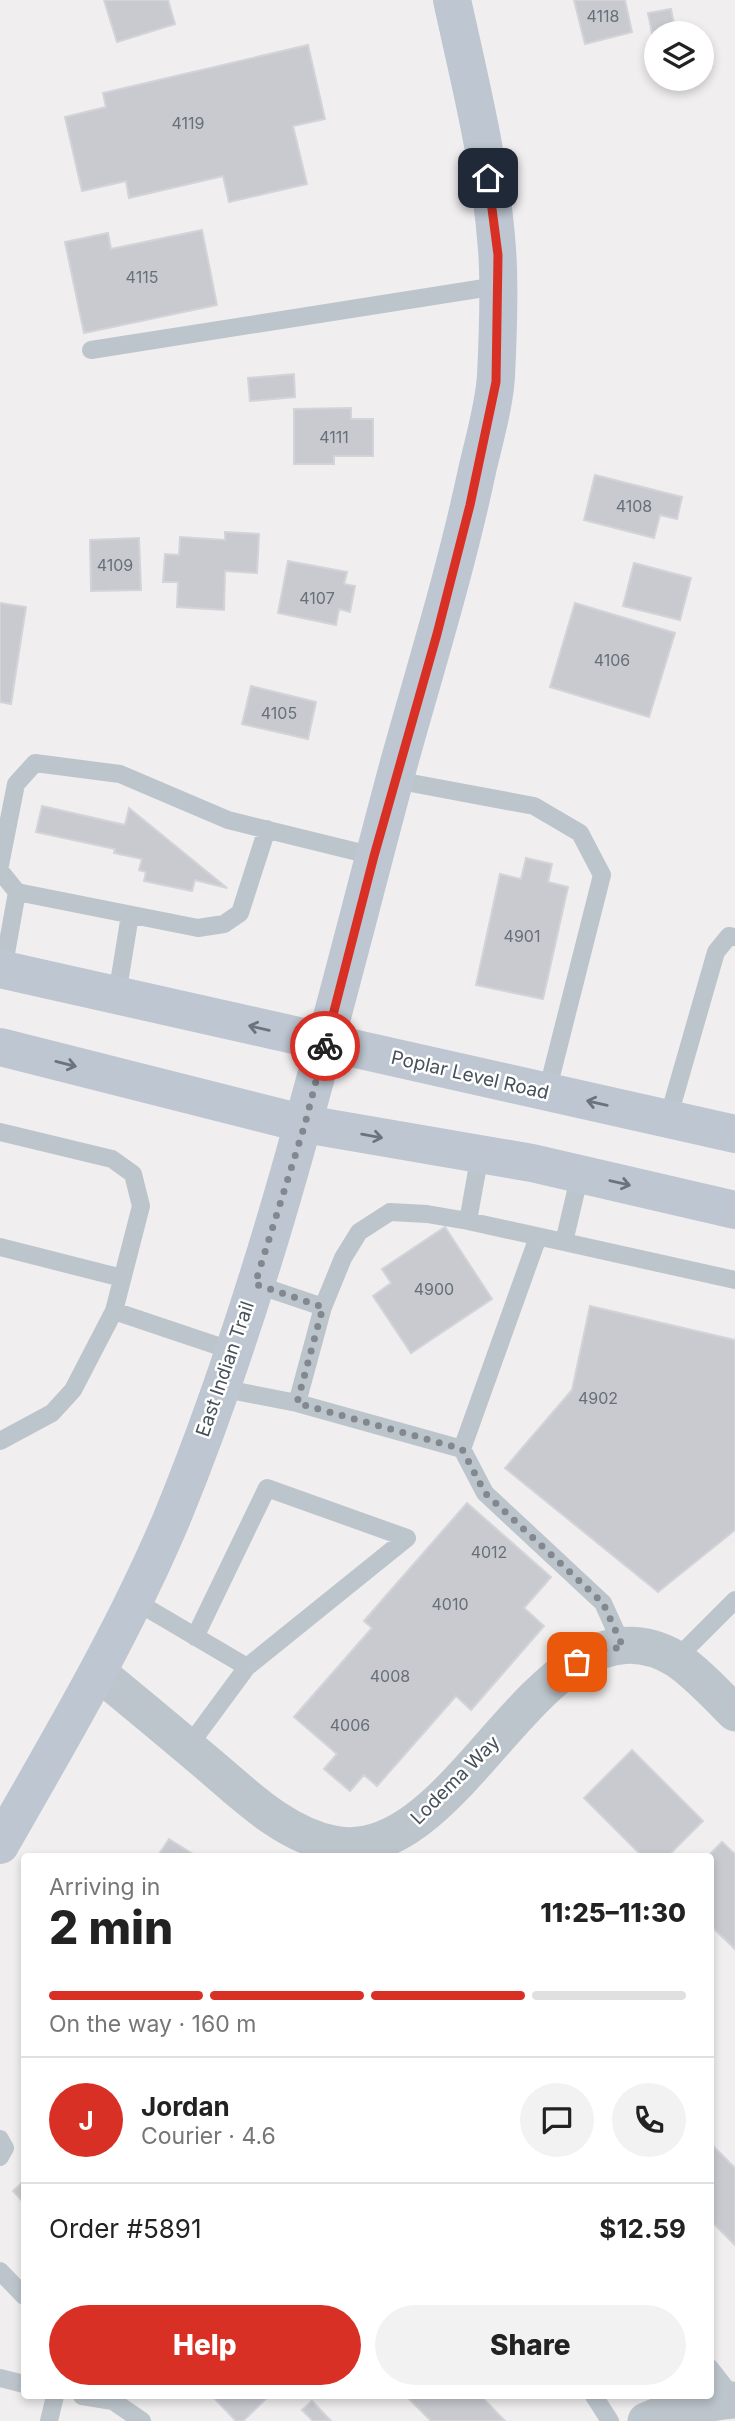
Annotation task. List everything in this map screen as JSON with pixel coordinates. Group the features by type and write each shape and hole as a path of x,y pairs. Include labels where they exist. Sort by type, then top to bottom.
{"main road":[{"name":"East Indian Trail","path":"0,1845 99,1673 135,1601 173,1516 233,1351 305,1124 374,856 441,621 470,505 496,382 498,255 493,204 480,128 452,0"},
{"name":"Poplar Level Road","path":"2,969 735,1134"},
{"path":"0,1047 305,1124 480,1154 735,1210"}],"street":[{"name":"Lodema Way","path":"99,1673 256,1804 301,1835 335,1845 366,1845 389,1839 422,1818 547,1686 577,1662 599,1651 623,1647 646,1648 676,1659 735,1713"},
{"path":"646,2421 698,2404 735,2400"}],"lane":[{"path":"90,350 497,286"},
{"path":"0,865 16,784 35,763 120,774 228,820 374,856"},
{"path":"395,780 534,806 580,833 602,875 547,1092"},
{"path":"0,871 17,892 198,928 224,924 240,913 267,829"},
{"path":"2,969 17,892"},
{"path":"117,995 130,915"},
{"path":"668,1119 716,952 729,936 735,937"},
{"path":"0,1132 112,1159 133,1174 141,1206 114,1311 73,1390 52,1412 0,1441"},
{"path":"468,1221 480,1154"},
{"path":"564,1242 580,1174"},
{"path":"297,1403 323,1307 343,1258 359,1232 390,1212 427,1214 468,1221 735,1280"},
{"path":"462,1449 538,1237"},
{"path":"0,1247 122,1278"},
{"path":"255,1284 323,1307"},
{"path":"114,1311 233,1351"},
{"path":"220,1388 297,1403 462,1449 485,1493 603,1603 623,1647"},
{"path":"188,1747 247,1667 407,1538 267,1488 195,1637"},
{"path":"676,1659 735,1600"},
{"path":"135,1601 247,1667"},
{"path":"0,2139 5,2148 0,2157"},
{"path":"0,2271 21,2293"},
{"path":"714,2373 735,2400"},
{"path":"0,2378 21,2383"},
{"path":"49,2421 54,2399"},
{"path":"113,2399 142,2421"},
{"path":"596,2399 610,2421"}],"building":[{"path":"104,0 168,0 175,24 117,42"},
{"path":"574,0 625,0 632,32 585,44"},
{"path":"671,9 673,21 650,21 648,13"},
{"path":"308,45 325,119 293,126 307,184 229,202 223,176 129,198 126,181 82,191 65,117 106,107 103,93"},
{"path":"202,230 217,305 84,333 65,242 108,233 111,249"},
{"path":"294,374 295,397 250,401 248,378"},
{"path":"351,408 351,419 373,419 373,456 334,456 334,464 294,464 294,409"},
{"path":"595,475 682,497 677,519 660,515 654,538 584,520"},
{"path":"225,532 259,534 257,573 225,571 224,610 177,607 178,582 163,582 165,554 179,555 180,537 225,540"},
{"path":"139,538 141,590 91,591 90,540"},
{"path":"288,561 347,572 344,584 355,586 350,612 339,609 336,625 278,613"},
{"path":"634,563 691,578 680,620 623,606"},
{"path":"0,603 26,607 11,704 0,702"},
{"path":"575,603 675,633 649,717 550,687"},
{"path":"251,686 316,702 308,739 242,724"},
{"path":"42,806 125,825 129,808 227,888 195,880 192,891 144,881 146,872 139,870 142,859 114,853 115,849 36,832"},
{"path":"526,858 552,864 548,882 568,887 543,999 476,985 500,874 521,879"},
{"path":"445,1227 492,1299 411,1353 373,1296 391,1283 382,1269"},
{"path":"590,1306 735,1340 735,1530 658,1592 505,1468 572,1390"},
{"path":"467,1503 551,1577 524,1608 544,1626 471,1710 456,1696 377,1786 364,1775 350,1791 324,1769 337,1754 294,1717 372,1628 364,1621"},
{"path":"632,1750 703,1821 671,1853 639,1853 584,1798"},
{"path":"169,1839 191,1853 160,1853"},
{"path":"722,1842 735,1854 735,1949 714,1929 714,1853 711,1853"},
{"path":"714,2147 735,2168 735,2245 714,2224"},
{"path":"21,2184 21,2200 13,2191"},
{"path":"215,2399 266,2399 243,2421 236,2421"},
{"path":"409,2399 484,2399 505,2421 431,2421"},
{"path":"312,2401 331,2421 313,2421 302,2410"}],"way so far":[{"path":"325,1046 305,1124 255,1284 323,1307 297,1403 462,1449 485,1493 603,1603 623,1647 599,1651 577,1662"}],"route":[{"path":"325,1046 356,921 437,634 470,505 496,382 498,255 488,178"}]}
